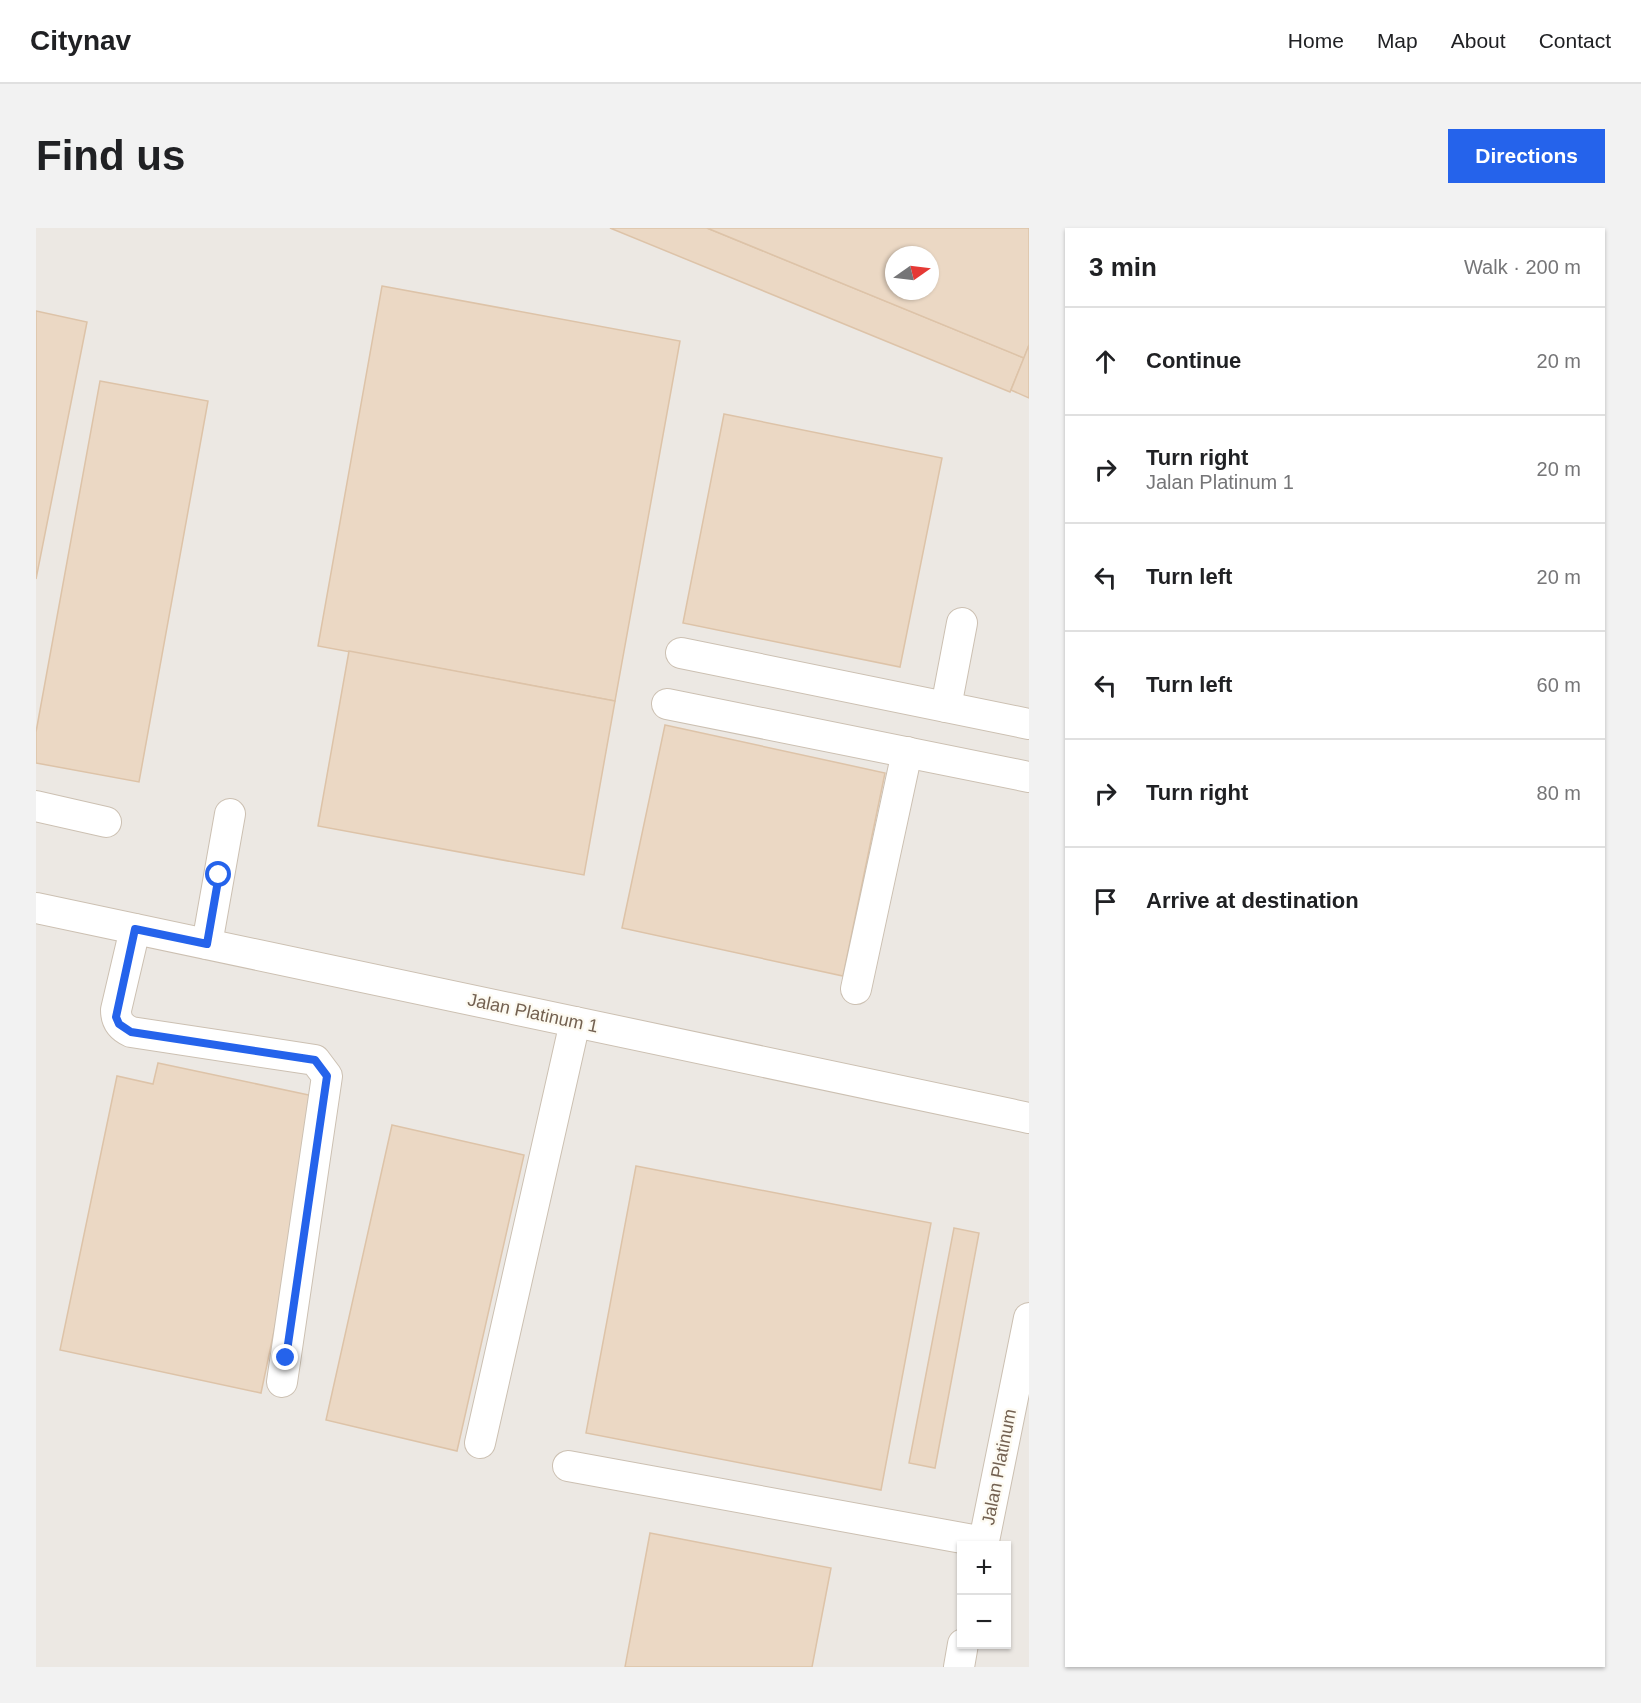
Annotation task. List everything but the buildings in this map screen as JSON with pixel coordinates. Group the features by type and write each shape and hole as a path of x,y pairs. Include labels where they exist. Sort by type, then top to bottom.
{"street":[{"path":"946,707 962,623"},
{"path":"681,652 1029,724"},
{"path":"667,704 1029,777"},
{"path":"856,989 907,752"},
{"path":"36,806 106,822"},
{"path":"207,944 230,814"},
{"name":"Jalan Platinum 1","path":"36,908 1029,1118"},
{"path":"135,929 116,1010 116,1017 124,1029 131,1032 315,1060 327,1076 282,1382"},
{"path":"480,1443 574,1022"},
{"name":"Jalan Platinum","path":"985,1541 1029,1318"},
{"path":"568,1466 968,1541"},
{"path":"959,1667 962,1649"}],"shaded area":[{"path":"36,228 1029,228 1029,1667 36,1667"}],"route":[{"path":"219,875 207,944 135,929 116,1017 119,1024 131,1032 315,1060 327,1076 286,1358"}]}
